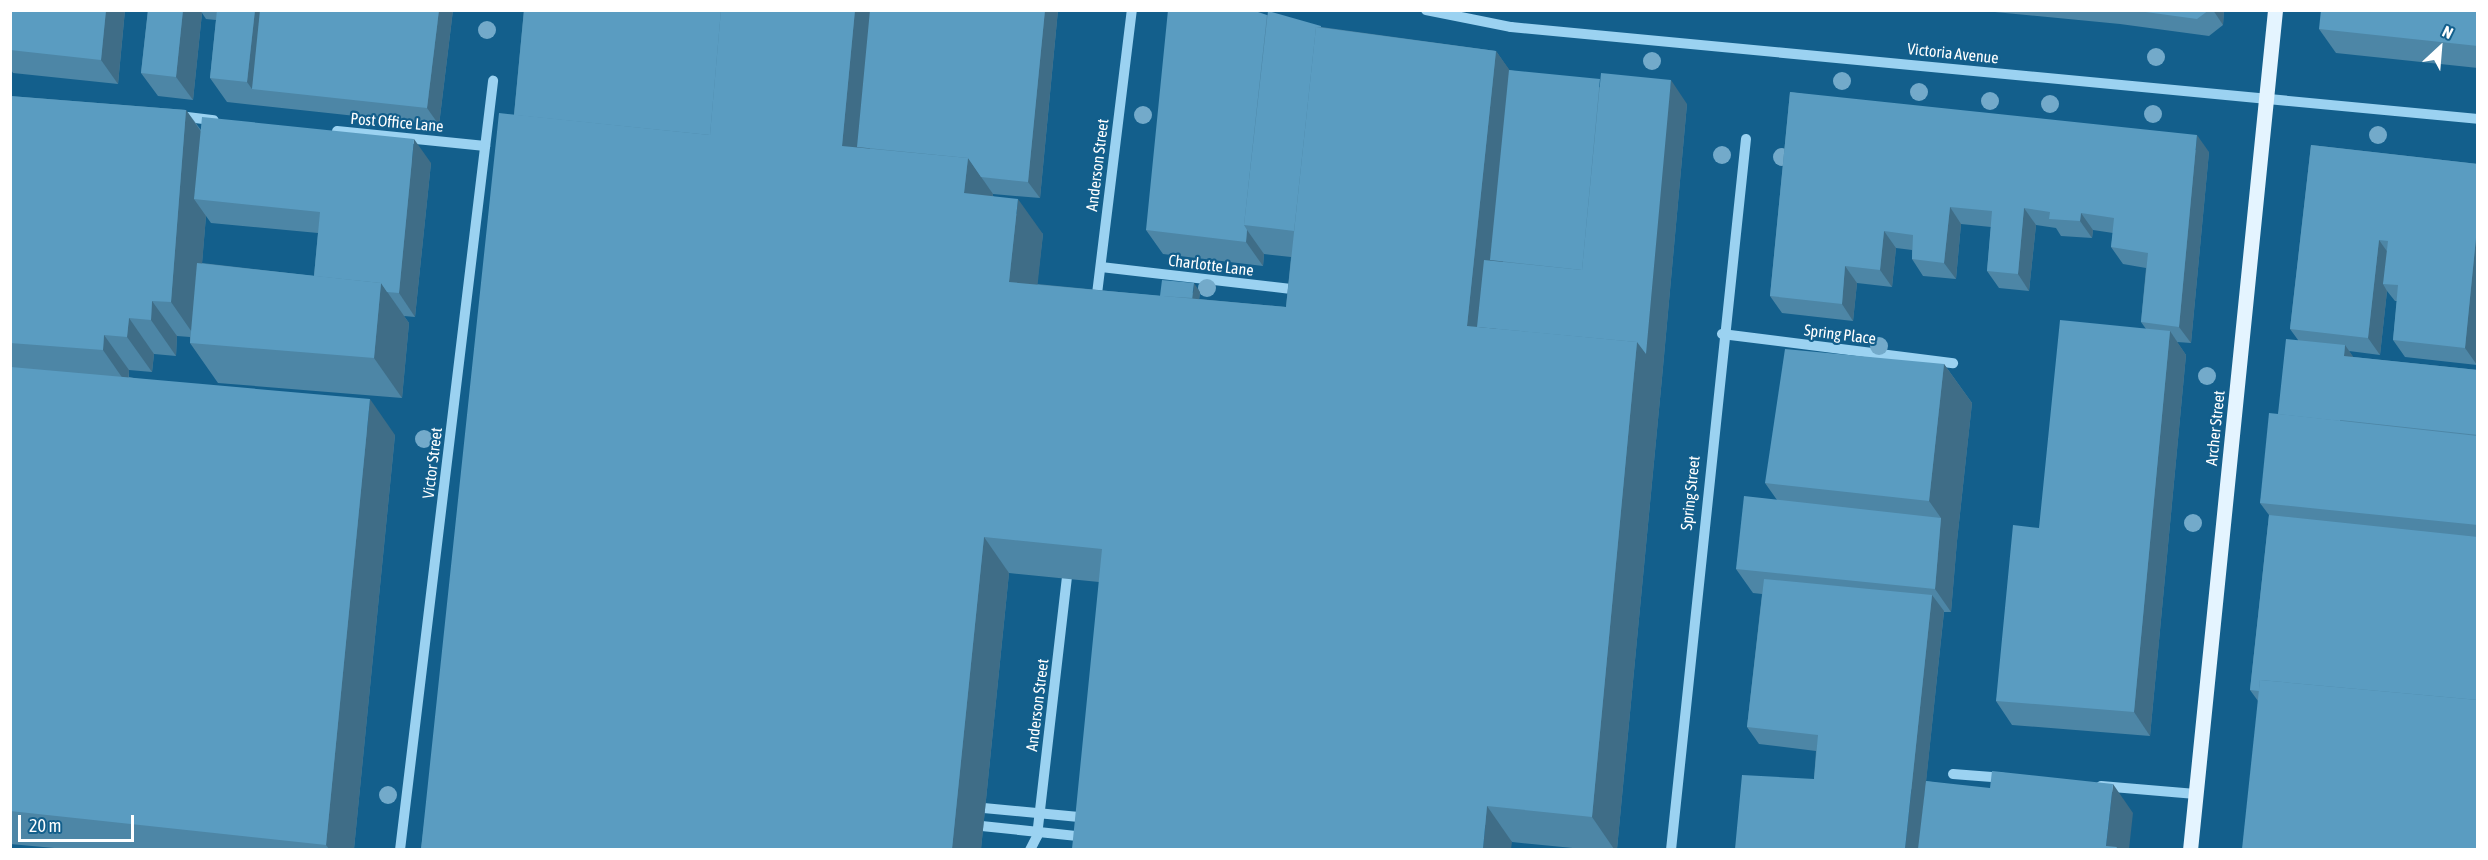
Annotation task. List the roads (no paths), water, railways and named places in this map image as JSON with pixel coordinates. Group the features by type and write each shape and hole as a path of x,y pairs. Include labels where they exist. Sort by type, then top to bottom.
{"main road":[{"name":"Archer Street","path":"2190,849 2275,10"}],"street":[{"name":"Anderson Street","path":"1095,311 1132,10"},
{"name":"Victoria Avenue","path":"1426,10 1510,27 2478,119"},
{"name":"Victor Street","path":"400,849 493,81"},
{"path":"161,115 231,121"},
{"name":"Post Office Lane","path":"325,130 485,146"},
{"name":"Spring Street","path":"1671,849 1722,334 1746,139"},
{"name":"Charlotte Lane","path":"1101,267 1317,292"},
{"name":"Spring Place","path":"1722,334 1953,363"},
{"name":"Anderson Street","path":"1030,849 1037,836 1067,578"},
{"path":"1953,774 2023,780"},
{"path":"2092,785 2196,794"},
{"path":"963,806 1101,819"},
{"path":"961,824 1100,838"}]}
